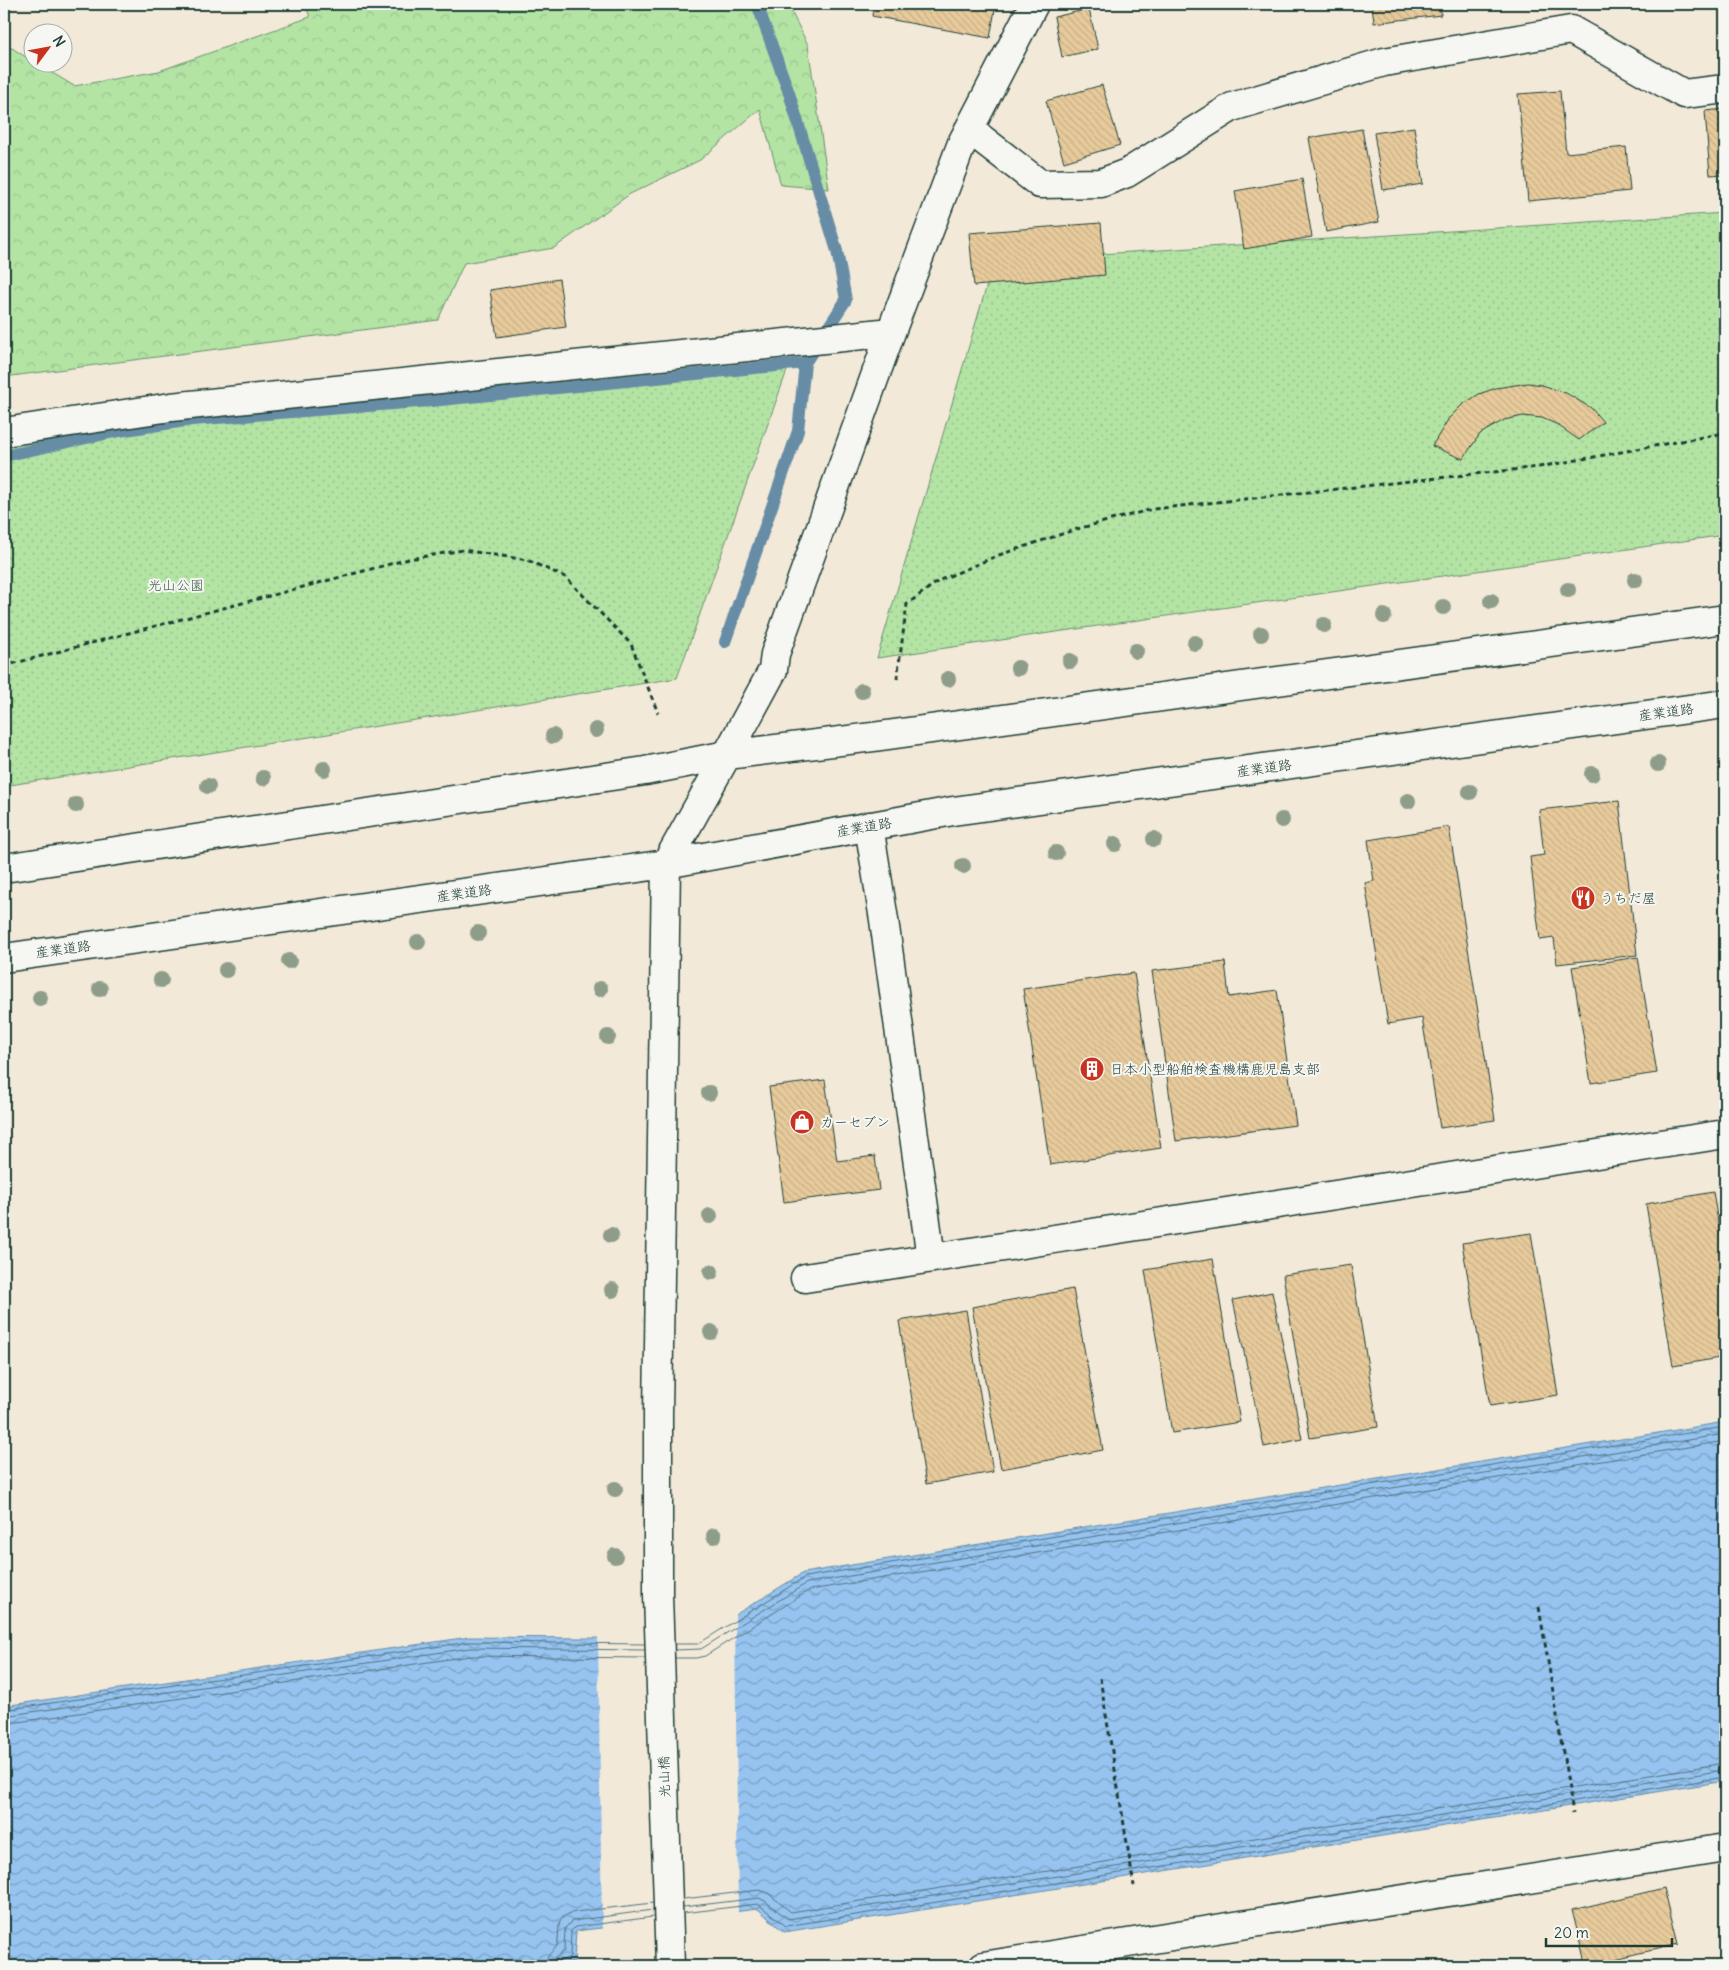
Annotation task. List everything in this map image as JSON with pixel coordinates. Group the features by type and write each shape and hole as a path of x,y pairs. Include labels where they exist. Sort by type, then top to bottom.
{"street":[{"path":"666,864 774,670 775,654 891,332 968,129 1034,4"},
{"path":"968,129 1040,184 1101,183 1127,173 1232,107 1384,62 1571,30 1684,94 1725,89"},
{"path":"4,432 171,407 891,332"},
{"path":"4,868 645,771 727,755 873,737 1725,619"},
{"name":"産業道路","path":"4,958 666,864 953,811 1725,704"},
{"path":"868,826 884,920 931,1258"},
{"name":"光山橋","path":"666,864 658,1414 658,1595 670,1962"},
{"path":"805,1278 1725,1134"},
{"path":"984,1966 1725,1848"}],"path":[{"path":"897,678 907,604 940,580 999,555 1077,529 1153,508 1539,467 1725,432"},
{"path":"4,666 409,558 463,550 526,560 565,577 632,644 658,713"},
{"path":"1538,1607 1573,1813"},
{"path":"1100,1678 1134,1886"}],"green space":[{"path":"305,4 732,4 733,6 791,11 808,45 829,189 781,185 760,109 700,160 630,194 554,248 464,263 438,320 4,377 4,49 12,48 22,54 22,72 51,72 74,86 159,71 310,17"},
{"path":"1725,213 1725,535 877,658 994,261"},
{"name":"光山公園","path":"789,365 677,678 4,786 4,445 152,416"}],"water":[{"path":"1725,1422 1725,1781 784,1932 758,1909 576,1931 574,1962 549,1966 4,1966 4,1706 469,1637 696,1639 803,1573"}],"pier":[{"path":"735,1612 738,1914 602,1930 598,1636 695,1637"}],"building":[{"path":"874,4 996,4 990,38 872,16"},
{"path":"1372,4 1439,4 1441,15 1374,23"},
{"path":"1089,9 1098,49 1062,57 1054,17"},
{"path":"1102,85 1120,145 1064,162 1046,101"},
{"path":"1560,91 1566,153 1626,147 1630,191 1528,201 1518,94"},
{"path":"1725,109 1725,174 1710,175 1705,111"},
{"path":"1414,127 1423,184 1383,190 1374,133"},
{"path":"1362,129 1379,222 1326,232 1309,138"},
{"path":"1302,179 1312,237 1244,249 1235,191"},
{"path":"1101,223 1105,275 974,286 969,233"},
{"path":"559,279 566,327 497,337 490,290"},
{"path":"1528,383 1542,385 1566,393 1591,408 1603,422 1579,440 1556,424 1542,418 1523,416 1504,420 1480,434 1463,459 1432,446 1449,418 1462,405 1479,394 1496,388"},
{"name":"うちだ屋","path":"1619,801 1637,955 1557,964 1554,938 1540,940 1530,857 1544,855 1539,810"},
{"path":"1449,827 1495,1120 1440,1128 1422,1018 1388,1024 1365,883 1374,881 1368,840"},
{"path":"1638,957 1657,1073 1591,1083 1572,967"},
{"path":"1225,962 1229,997 1277,990 1296,1125 1176,1141 1152,971"},
{"name":"日本小型船舶検査機構鹿児島支部","path":"1134,973 1161,1148 1050,1165 1023,989"},
{"name":"カーセブン","path":"825,1080 837,1161 875,1156 879,1190 784,1202 769,1087"},
{"path":"1713,1192 1725,1263 1725,1357 1673,1366 1646,1204"},
{"path":"1531,1233 1558,1395 1490,1406 1462,1243"},
{"path":"1213,1259 1240,1422 1172,1433 1145,1270"},
{"path":"1351,1265 1378,1427 1310,1438 1283,1275"},
{"path":"1073,1289 1103,1450 1001,1469 972,1307"},
{"path":"1272,1292 1302,1439 1264,1447 1233,1300"},
{"path":"966,1310 993,1472 926,1484 899,1321"},
{"path":"1664,1888 1678,1944 1586,1966 1572,1910"},
{"path":"1682,1960 1683,1966 1656,1966"}],"waterway":[{"path":"725,642 798,431 805,363 846,300 837,251 789,93 757,4"},
{"path":"4,456 119,431 192,420 431,401 805,363"}],"place":[{"name":"うちだ屋","path":"1583,898"},
{"name":"日本小型船舶検査機構鹿児島支部","path":"1092,1069"},
{"name":"カーセブン","path":"802,1122"}]}
